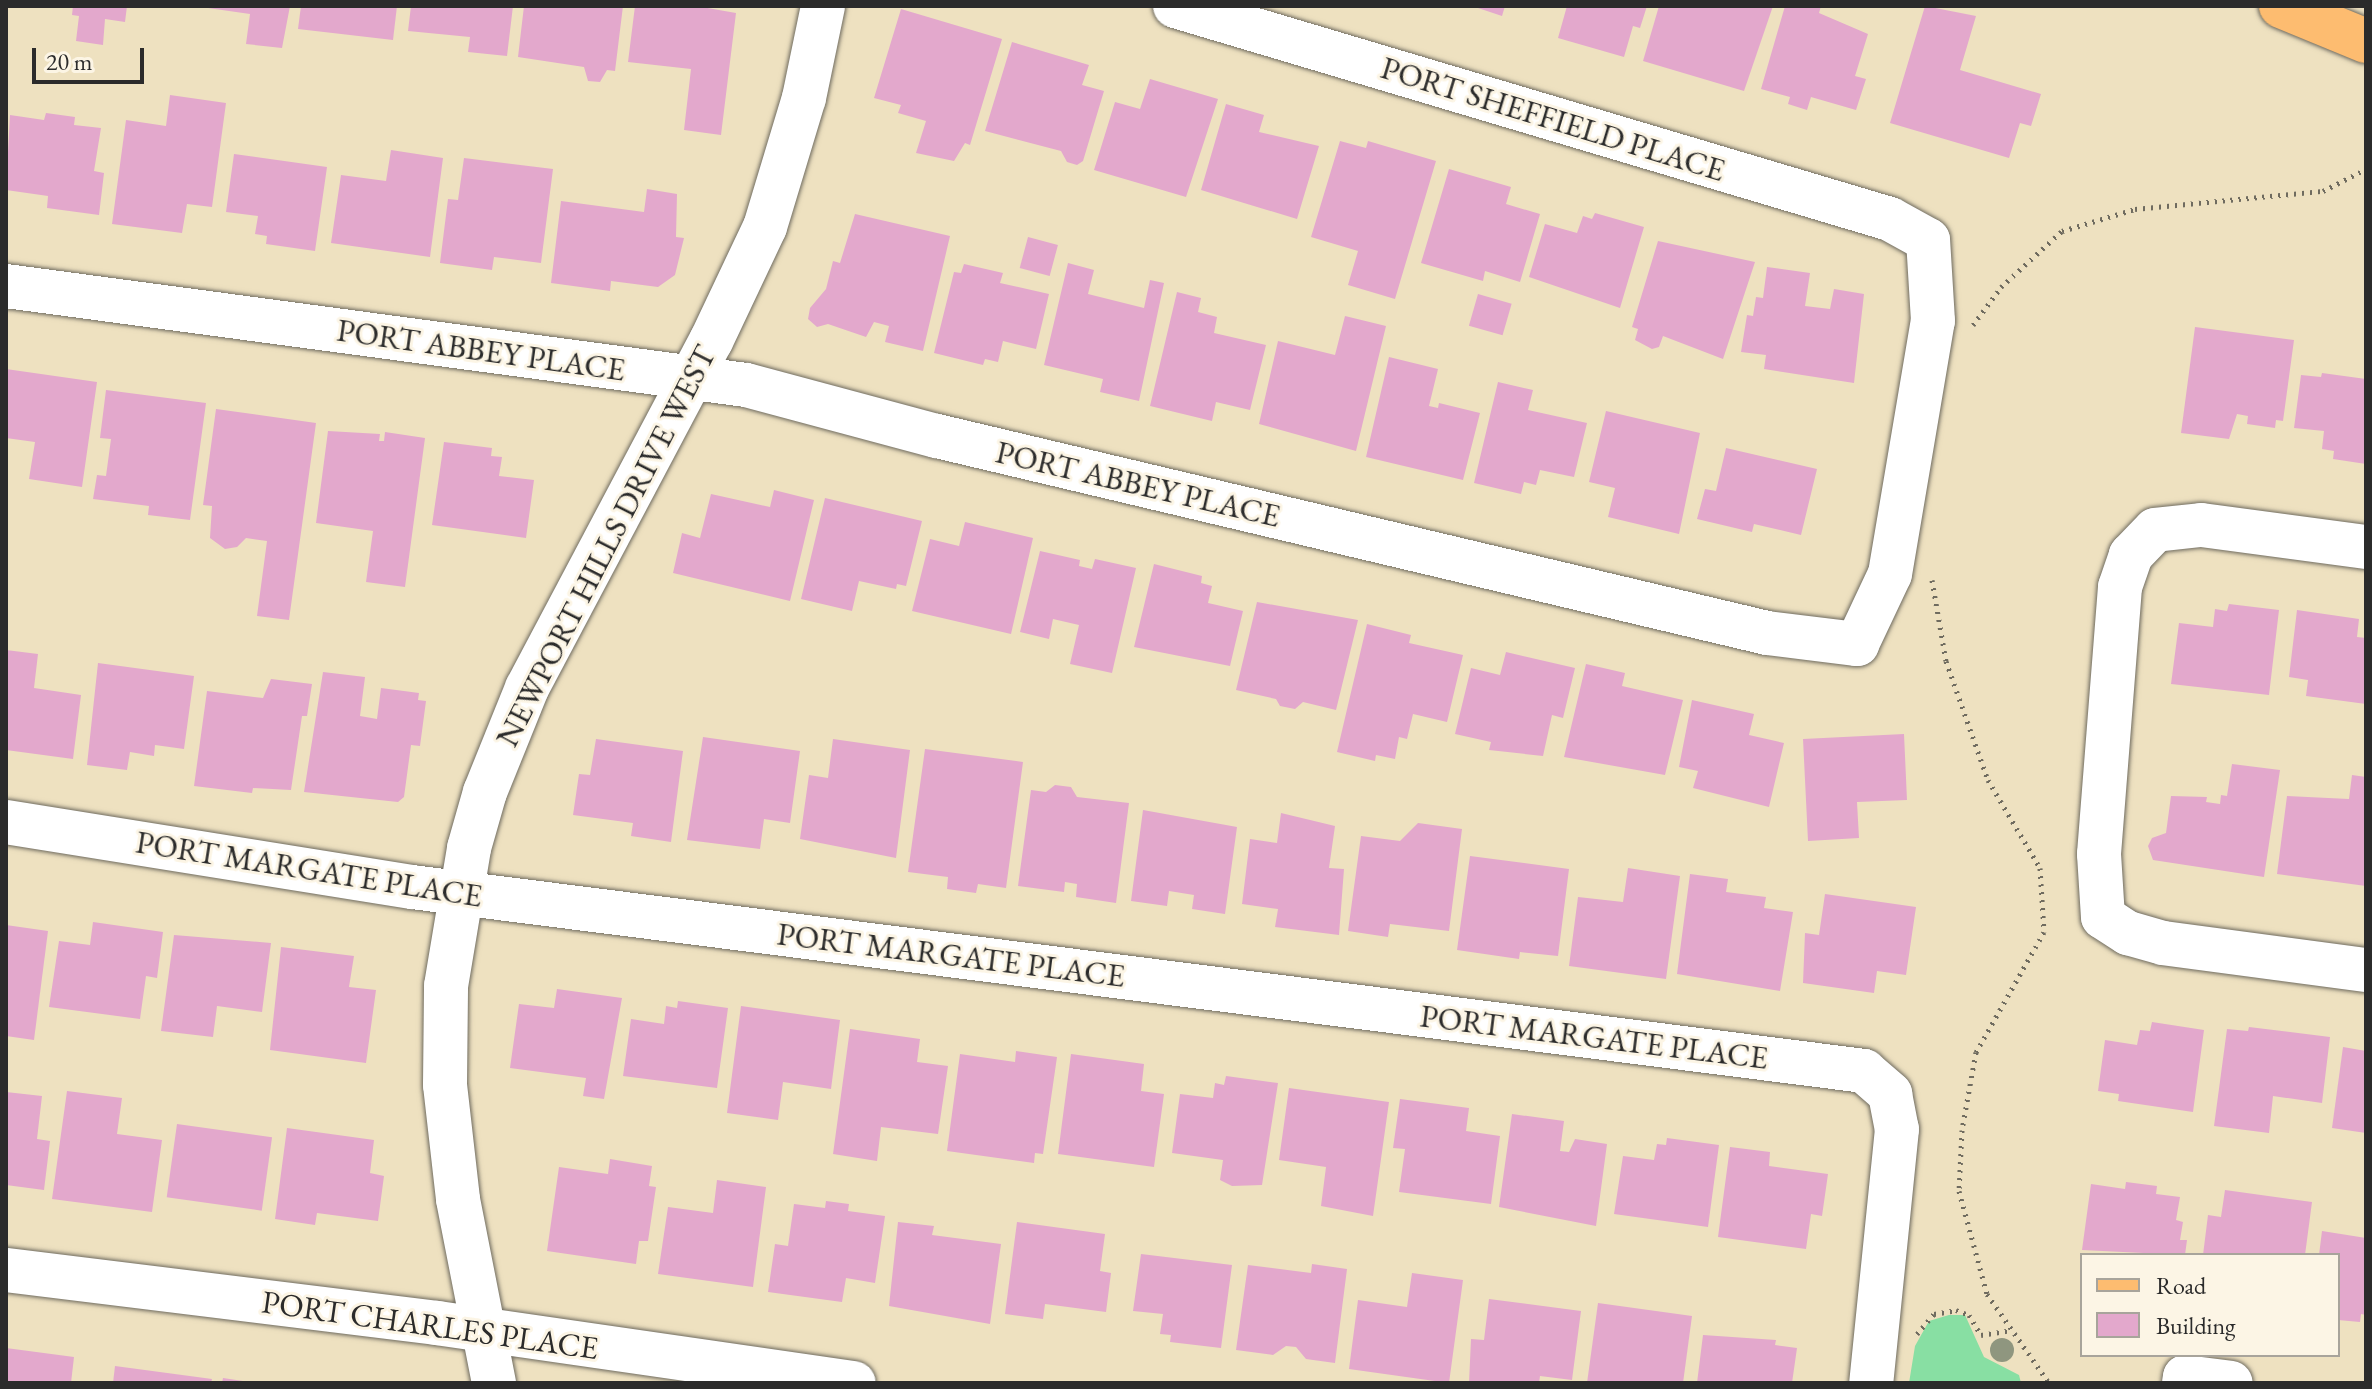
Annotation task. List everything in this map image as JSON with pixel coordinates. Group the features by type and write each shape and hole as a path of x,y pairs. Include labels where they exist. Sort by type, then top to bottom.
{"main road":[{"path":"2281,6 2366,41"}],"street":[{"name":"NEWPORT HILLS DRIVE WEST","path":"494,1383 458,1199 445,1085 446,986 459,893 485,792 527,688 690,378 765,227 804,98 823,6"},
{"name":"PORT SHEFFIELD PLACE","path":"1175,6 1890,219 1928,240"},
{"name":"PORT ABBEY PLACE","path":"6,286 746,385 937,436 1767,633 1857,644 1890,574 1933,321 1928,240"},
{"path":"2366,547 2201,525 2155,530 2131,555 2120,587 2099,854 2103,917 2128,933 2163,943 2366,970"},
{"name":"PORT MARGATE PLACE","path":"6,822 459,893 1864,1071 1890,1094 1897,1129 1871,1383"},
{"name":"PORT CHARLES PLACE","path":"6,1270 483,1330 854,1383"},
{"path":"2185,1380 2231,1383"}],"path":[{"path":"1970,329 2001,287 2062,231 2135,209 2323,191 2366,169"},
{"path":"1930,570 1946,661 1988,780 2040,868 2044,932 1976,1052 1962,1130 1959,1191 1987,1294 2049,1383"},
{"path":"1905,1334 1919,1334 1934,1314 1956,1310 1969,1315 1981,1335 2012,1330"}],"green space":[{"path":"1949,1315 1965,1315 1984,1357 2019,1375 2021,1383 1909,1383 1915,1346 1929,1321"}],"building":[{"path":"73,6 127,6 125,22 105,19 103,45 76,41 79,16 72,15"},
{"path":"194,6 290,6 282,48 246,44 250,14"},
{"path":"301,6 397,6 393,40 298,29"},
{"path":"411,6 513,6 507,56 468,52 470,37 408,31"},
{"path":"524,6 623,6 615,71 607,70 600,82 588,81 584,67 518,57"},
{"path":"635,6 696,6 736,13 721,135 684,130 691,69 628,62"},
{"path":"1472,6 1505,6 1502,16"},
{"path":"1567,6 1647,6 1640,28 1633,26 1624,57 1558,38"},
{"path":"1659,6 1773,6 1744,91 1643,61"},
{"path":"1785,6 1821,6 1819,13 1868,34 1855,76 1866,79 1856,110 1811,97 1807,110 1788,104 1790,97 1761,89"},
{"path":"1925,6 1976,16 1960,70 2041,94 2031,126 2020,123 2009,158 1890,123"},
{"path":"901,9 1002,39 970,145 965,143 954,161 916,153 926,121 898,113 901,105 874,98"},
{"path":"1012,42 1089,65 1082,85 1104,91 1083,161 1077,165 1067,162 1061,151 985,131"},
{"path":"1150,79 1218,99 1186,197 1094,170 1115,102 1140,109"},
{"path":"170,95 226,103 212,207 187,204 182,233 112,224 126,120 166,126"},
{"path":"1226,104 1264,115 1259,132 1319,146 1297,219 1201,190"},
{"path":"46,113 75,117 74,125 101,128 94,171 104,173 99,215 47,208 48,196 6,190 10,115 44,120"},
{"path":"1340,141 1366,148 1368,141 1436,161 1395,299 1348,285 1358,251 1311,237"},
{"path":"391,150 443,158 430,257 331,243 341,175 386,181"},
{"path":"234,154 327,167 315,251 266,244 267,236 255,234 258,216 226,212"},
{"path":"464,158 553,169 541,263 494,257 492,270 440,263 448,199 458,200"},
{"path":"1449,169 1511,187 1506,204 1540,214 1520,282 1485,271 1483,281 1421,263"},
{"path":"647,189 677,194 676,237 684,238 675,275 658,287 611,281 610,291 551,283 561,201 644,212"},
{"path":"1595,213 1644,227 1620,308 1529,277 1545,224 1577,233 1583,216 1592,219"},
{"path":"855,214 950,236 923,351 885,342 889,326 874,322 866,337 828,324 817,327 808,319 810,308 826,289 833,261 840,263"},
{"path":"1028,237 1058,245 1050,276 1020,268"},
{"path":"1658,241 1755,262 1723,359 1663,336 1659,347 1652,349 1635,340 1638,329 1632,327"},
{"path":"1068,263 1094,270 1088,294 1144,308 1150,280 1164,283 1139,401 1100,392 1103,379 1044,365"},
{"path":"964,264 1003,273 1000,283 1049,294 1036,349 1003,341 998,362 985,359 983,365 934,353 954,272 961,273"},
{"path":"1767,267 1810,273 1805,306 1830,309 1834,289 1864,294 1854,383 1764,369 1766,355 1741,352 1747,315 1753,316 1756,297 1763,298"},
{"path":"1177,292 1201,298 1198,312 1217,317 1214,333 1266,345 1250,410 1216,402 1212,421 1150,406"},
{"path":"1478,294 1512,304 1503,335 1469,326"},
{"path":"1345,316 1386,326 1356,451 1259,424 1278,341 1335,355"},
{"path":"2195,327 2294,340 2283,421 2276,420 2275,428 2247,424 2248,416 2237,414 2229,439 2181,433"},
{"path":"1389,357 1438,369 1429,406 1438,408 1439,403 1480,413 1463,480 1366,457"},
{"path":"6,369 97,382 82,487 29,479 35,442 6,438"},
{"path":"2322,373 2366,379 2366,464 2333,459 2334,451 2322,449 2324,431 2294,428 2301,375 2321,377"},
{"path":"1498,382 1533,390 1528,410 1587,423 1574,477 1540,470 1536,485 1524,482 1521,494 1474,483"},
{"path":"106,390 206,403 190,520 148,515 149,506 93,499 97,475 106,476 111,439 100,438"},
{"path":"216,409 316,423 289,620 257,616 267,541 246,538 237,547 225,549 210,538 212,506 203,505"},
{"path":"1606,411 1700,433 1679,534 1608,517 1615,488 1589,482"},
{"path":"328,431 380,434 379,441 384,441 385,432 425,438 405,587 366,582 373,531 316,523"},
{"path":"444,442 492,448 491,456 502,457 499,476 534,480 526,538 432,525"},
{"path":"1726,448 1817,469 1801,535 1754,524 1752,532 1697,519 1705,489 1716,491"},
{"path":"774,490 814,500 790,601 673,573 682,533 700,538 711,494 770,507"},
{"path":"825,498 922,521 906,586 897,584 896,589 859,581 852,611 801,599"},
{"path":"965,522 1033,538 1011,634 912,611 930,539 959,546"},
{"path":"1040,551 1080,560 1079,566 1092,569 1095,559 1136,568 1112,673 1070,664 1079,625 1053,619 1049,639 1020,632"},
{"path":"1154,564 1202,576 1201,583 1212,586 1208,603 1243,611 1230,666 1134,647"},
{"path":"1257,602 1358,620 1336,710 1303,702 1295,709 1280,706 1276,699 1236,690"},
{"path":"2229,604 2279,610 2269,695 2171,684 2179,623 2213,627 2215,609 2227,611"},
{"path":"2297,610 2359,619 2357,637 2366,638 2366,704 2306,696 2308,680 2289,677"},
{"path":"1367,624 1411,635 1409,643 1463,655 1447,722 1413,714 1407,739 1399,737 1395,759 1376,755 1375,761 1337,752"},
{"path":"6,650 38,654 34,688 81,695 73,759 6,750"},
{"path":"1506,652 1575,668 1563,718 1552,715 1543,756 1489,750 1491,742 1455,734 1471,668 1500,675"},
{"path":"98,663 194,676 184,749 155,745 154,756 130,752 127,770 87,765"},
{"path":"1586,664 1625,673 1622,686 1683,700 1665,775 1564,757"},
{"path":"323,672 365,677 360,716 377,719 381,688 419,693 418,700 426,701 420,746 411,745 404,797 398,802 304,792"},
{"path":"271,679 312,684 307,716 302,716 291,790 253,788 252,793 194,786 207,691 263,698"},
{"path":"1692,700 1754,714 1749,735 1784,743 1769,807 1693,788 1698,771 1679,767"},
{"path":"1904,734 1907,800 1857,802 1859,838 1808,841 1803,739"},
{"path":"703,737 800,751 790,823 764,819 760,849 687,840"},
{"path":"596,739 683,751 671,842 631,836 633,823 573,815 579,774 590,775"},
{"path":"833,739 910,750 896,858 800,839 809,775 828,778"},
{"path":"925,749 1023,762 1006,888 978,884 976,893 947,889 948,877 908,872"},
{"path":"2232,764 2280,770 2264,877 2153,860 2148,846 2152,838 2166,833 2171,796 2207,797 2206,802 2220,804 2221,795 2227,796"},
{"path":"2352,775 2366,777 2366,886 2277,874 2287,796 2349,799"},
{"path":"1055,785 1071,787 1077,797 1129,803 1116,903 1076,897 1077,884 1065,882 1064,892 1018,886 1031,790 1046,792"},
{"path":"1143,810 1237,827 1225,914 1192,909 1194,895 1169,891 1167,906 1131,901"},
{"path":"1281,813 1335,826 1329,868 1344,869 1339,935 1275,927 1278,909 1242,904 1250,839 1277,843"},
{"path":"1418,823 1462,829 1449,931 1390,924 1388,937 1348,931 1361,836 1400,841"},
{"path":"1470,856 1569,869 1558,956 1520,952 1519,959 1457,950"},
{"path":"1628,868 1680,876 1666,979 1569,966 1578,897 1623,902"},
{"path":"1690,874 1728,879 1726,892 1766,897 1764,908 1793,912 1780,991 1677,974"},
{"path":"1825,894 1916,907 1906,975 1877,971 1874,993 1803,983 1805,933 1819,935"},
{"path":"93,922 163,932 157,978 146,976 140,1019 49,1007 59,941 90,945"},
{"path":"6,925 48,931 34,1040 6,1036"},
{"path":"174,935 271,943 262,1012 217,1006 213,1037 161,1031"},
{"path":"281,947 354,956 349,987 376,990 366,1063 270,1050"},
{"path":"557,989 622,998 604,1099 583,1096 586,1078 510,1068 519,1004 554,1008"},
{"path":"678,1001 728,1008 717,1088 623,1076 631,1019 664,1024 666,1006 677,1008"},
{"path":"741,1006 840,1020 831,1089 783,1082 778,1120 727,1113"},
{"path":"2152,1022 2204,1030 2193,1112 2118,1101 2119,1094 2098,1091 2105,1040 2137,1045 2140,1030 2150,1031"},
{"path":"2249,1027 2330,1037 2322,1103 2273,1096 2269,1133 2214,1126 2227,1029 2248,1031"},
{"path":"850,1029 920,1039 917,1062 948,1066 938,1134 881,1127 877,1161 833,1154"},
{"path":"2343,1047 2366,1051 2366,1133 2332,1128"},
{"path":"1016,1051 1057,1057 1043,1154 1035,1153 1034,1163 947,1151 960,1054 1015,1062"},
{"path":"1071,1054 1144,1064 1141,1091 1164,1094 1154,1167 1058,1154"},
{"path":"1226,1076 1278,1083 1262,1185 1232,1186 1220,1180 1223,1160 1172,1153 1180,1094 1213,1098 1215,1083 1224,1085"},
{"path":"1289,1088 1389,1102 1373,1216 1321,1206 1326,1167 1279,1160"},
{"path":"67,1091 122,1098 117,1134 162,1140 152,1212 52,1199"},
{"path":"6,1092 42,1096 37,1139 50,1141 44,1190 6,1185"},
{"path":"1400,1099 1469,1108 1466,1131 1500,1136 1491,1204 1399,1192 1405,1149 1393,1148"},
{"path":"1512,1114 1564,1121 1560,1151 1569,1152 1575,1139 1607,1144 1596,1226 1499,1207"},
{"path":"177,1124 272,1137 262,1211 167,1197"},
{"path":"287,1128 374,1140 370,1173 384,1176 378,1221 317,1213 315,1225 275,1219"},
{"path":"1667,1138 1719,1145 1708,1227 1614,1214 1623,1156 1654,1160 1657,1144 1666,1145"},
{"path":"1730,1147 1770,1152 1769,1166 1828,1174 1822,1216 1811,1214 1806,1249 1718,1237"},
{"path":"610,1159 652,1166 649,1186 656,1187 648,1241 639,1241 636,1264 547,1251 559,1167 608,1174"},
{"path":"717,1180 766,1187 753,1287 658,1274 668,1207 713,1213"},
{"path":"2126,1182 2157,1186 2156,1194 2180,1197 2176,1220 2183,1222 2180,1240 2187,1240 2185,1253 2082,1250 2091,1184 2125,1189"},
{"path":"2225,1190 2312,1202 2305,1253 2203,1253 2208,1215 2221,1217"},
{"path":"826,1201 849,1204 848,1211 885,1216 875,1283 846,1278 842,1302 768,1292 775,1244 788,1246 794,1204 825,1208"},
{"path":"898,1222 934,1226 932,1235 1001,1244 990,1324 889,1306"},
{"path":"1017,1222 1105,1234 1100,1271 1111,1273 1106,1312 1045,1304 1043,1319 1005,1314"},
{"path":"2322,1231 2366,1238 2366,1315 2361,1314 2360,1322 2340,1320 2340,1253 2319,1253"},
{"path":"1141,1254 1232,1265 1221,1348 1170,1342 1171,1335 1160,1334 1163,1314 1133,1311"},
{"path":"1312,1264 1347,1269 1335,1363 1306,1359 1296,1347 1286,1346 1273,1355 1236,1350 1248,1265 1311,1273"},
{"path":"1412,1273 1463,1280 1449,1383 1349,1369 1358,1300 1407,1307"},
{"path":"1489,1299 1581,1311 1572,1380 1540,1376 1539,1383 1469,1383 1471,1339 1484,1340"},
{"path":"1598,1303 1692,1316 1683,1383 1587,1383"},
{"path":"1703,1335 1776,1340 1775,1345 1797,1348 1792,1383 1697,1383"},
{"path":"6,1348 74,1357 71,1383 6,1383"},
{"path":"115,1366 212,1379 211,1383 113,1383"},
{"path":"223,1378 243,1381 243,1383 222,1383"}]}
